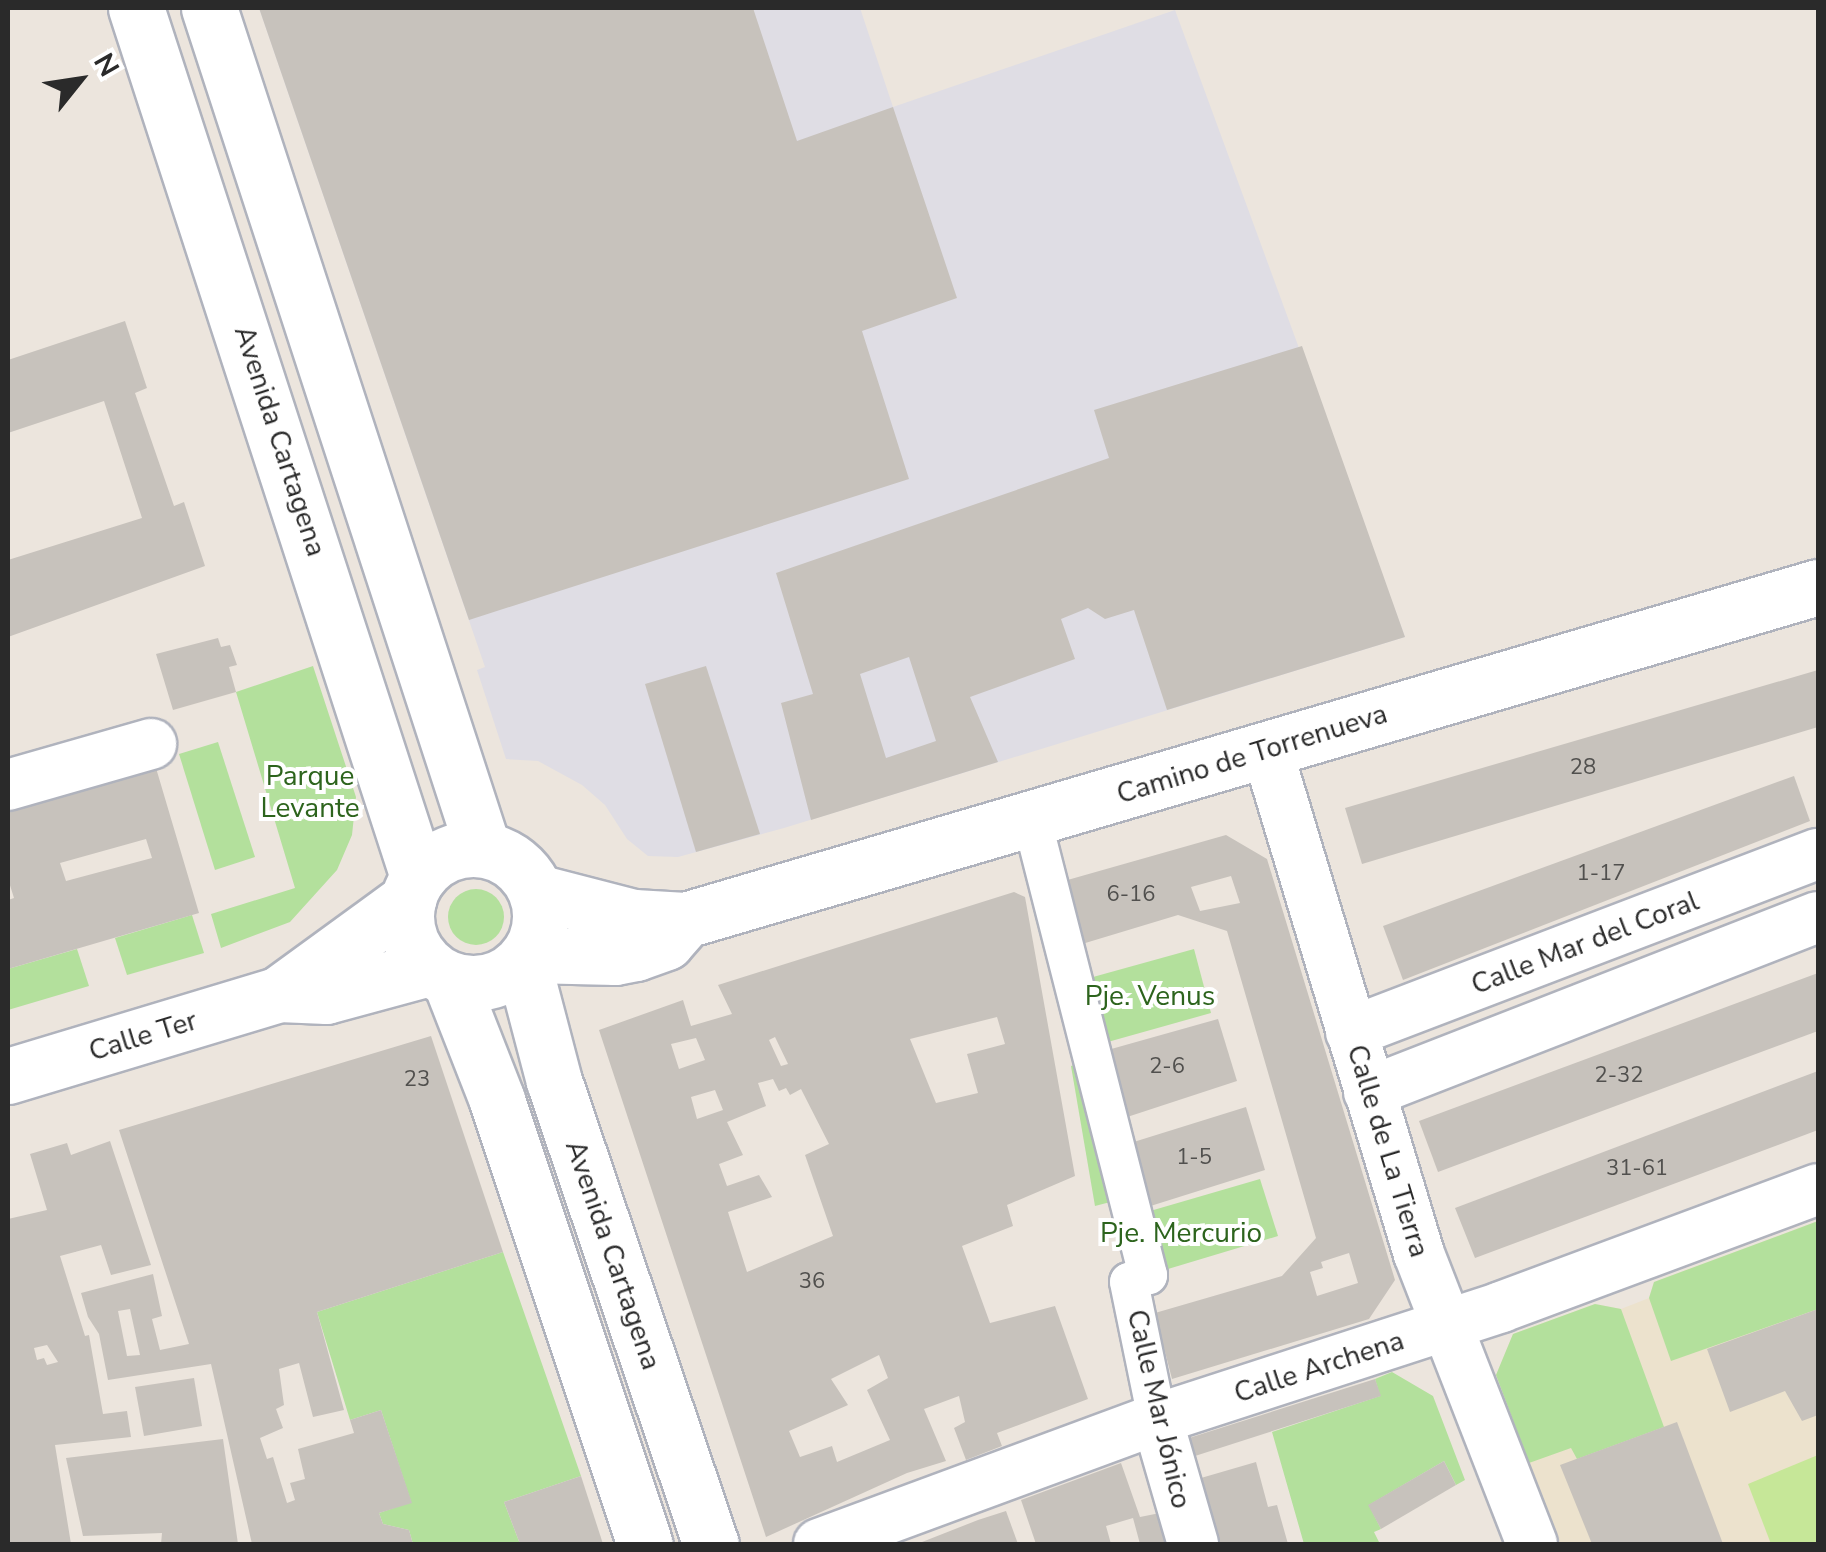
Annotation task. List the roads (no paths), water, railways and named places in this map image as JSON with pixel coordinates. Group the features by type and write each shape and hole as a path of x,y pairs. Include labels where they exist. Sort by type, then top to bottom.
{"main road":[{"name":"Avenida Cartagena","path":"136,8 413,888"},
{"path":"208,8 483,849"},
{"name":"Camino de Torrenueva","path":"537,892 634,917 685,920 1818,586"},
{"path":"440,974 489,982 526,959 540,925 537,892 514,862 483,849 447,854 413,888 409,936 440,974 491,1081 645,1544"},
{"name":"Calle Ter","path":"279,994 413,888"},
{"name":"Camino de Torrenueva","path":"526,959 615,958 636,953 666,942 685,920"},
{"name":"Avenida Cartagena","path":"526,959 554,1081 711,1544"},
{"name":"Calle Ter","path":"8,1076 279,994 326,996 440,974"}],"street":[{"path":"8,784 151,744"},
{"name":"Calle de La Tierra","path":"1267,750 1369,1092 1446,1326 1532,1544"},
{"name":"Calle Mar Jónico","path":"1032,820 1148,1275 1129,1282 1157,1420 1193,1544"},
{"name":"Calle Mar del Coral","path":"1351,1032 1818,854"},
{"path":"1369,1092 1818,917"},
{"name":"Calle Archena","path":"819,1544 1157,1420 1446,1326 1818,1189"}],"park label":[{"name":"Parque Levante","path":"310,792"},
{"name":"Pje. Venus","path":"1150,996"},
{"name":"Pje. Mercurio","path":"1181,1233"}]}
